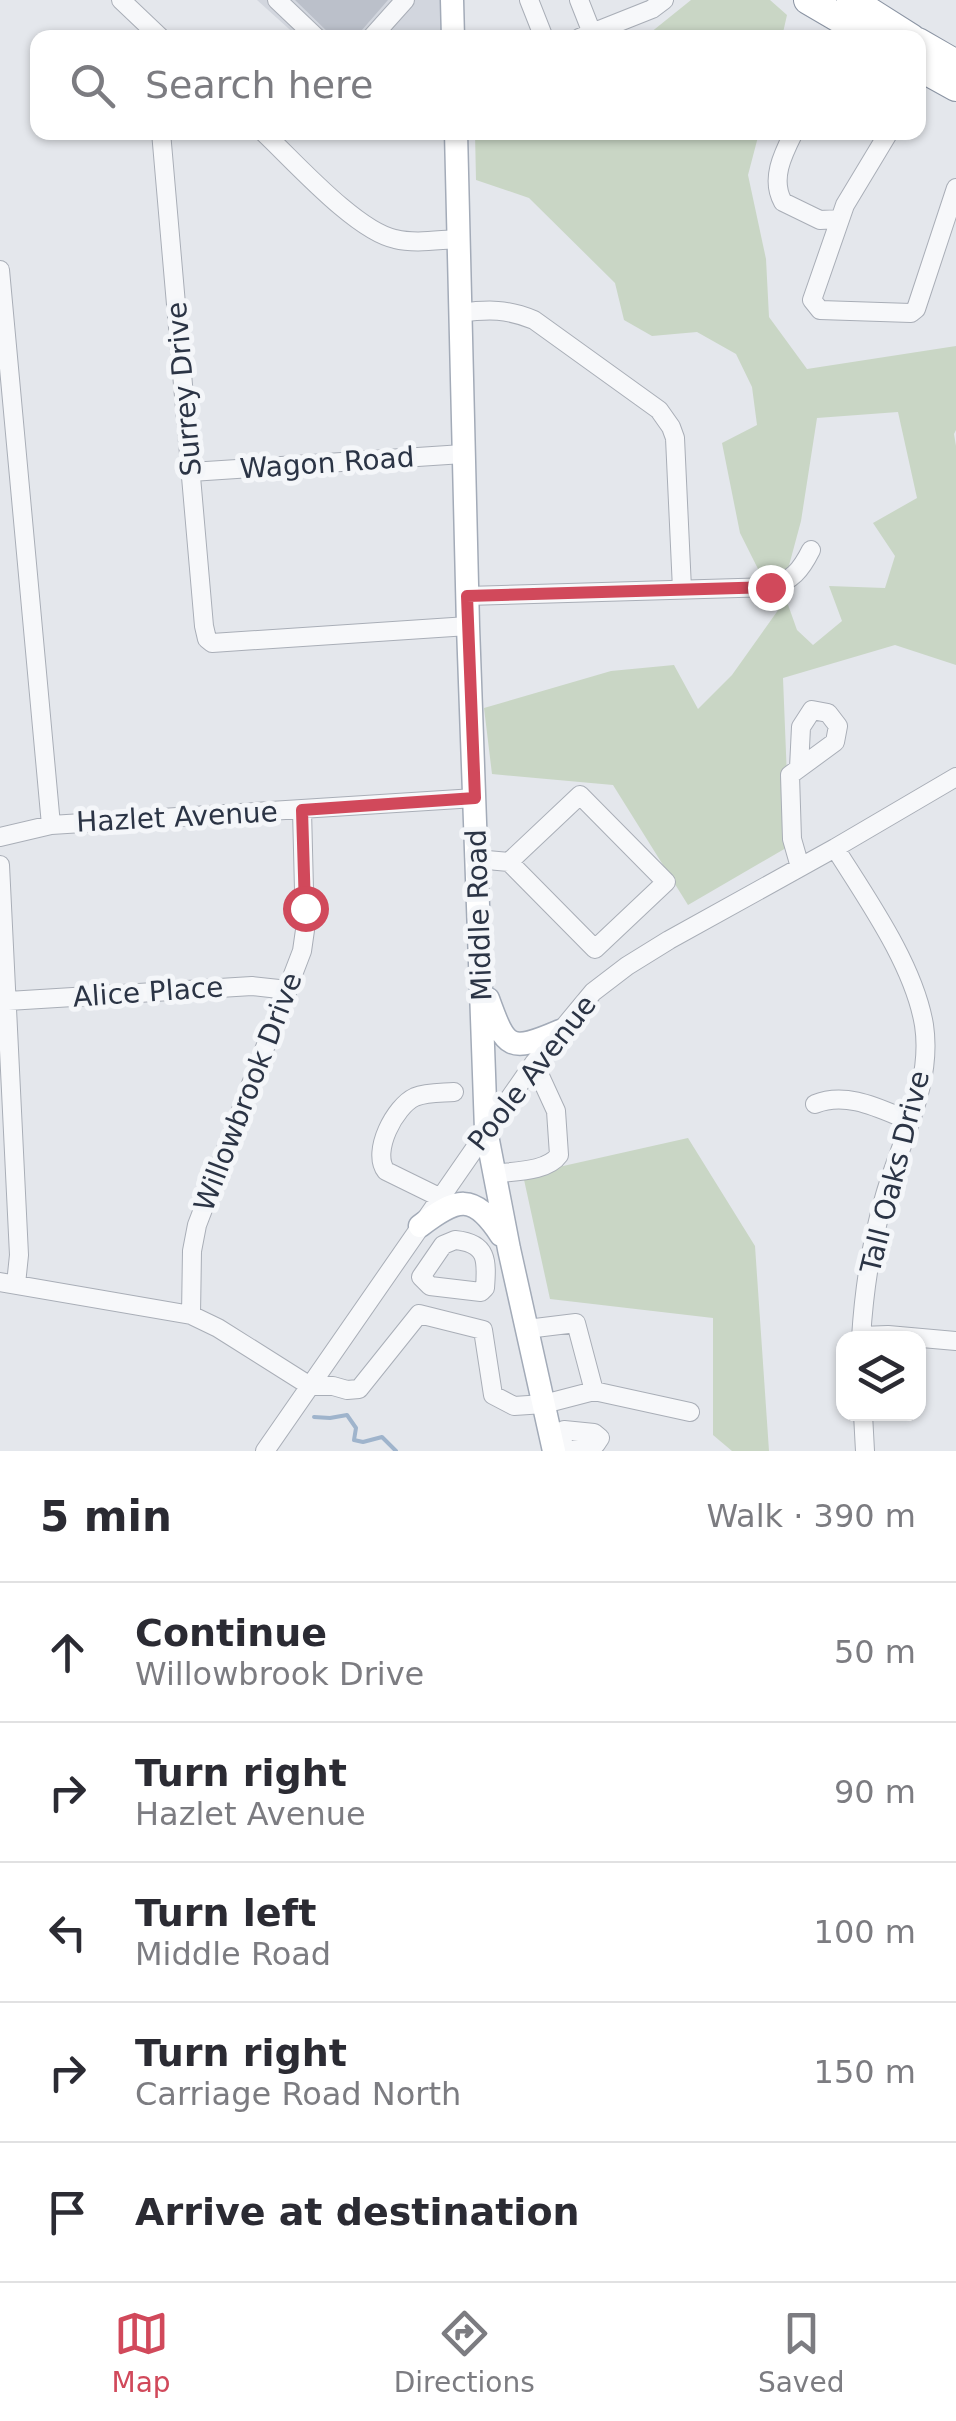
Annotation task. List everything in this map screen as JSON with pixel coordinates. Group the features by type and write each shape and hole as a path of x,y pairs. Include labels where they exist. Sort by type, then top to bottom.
{"highway":[{"path":"808,0 890,30"},
{"path":"931,72 956,88"}],"main road":[{"path":"452,0 453,30"},
{"name":"Middle Road","path":"456,140 486,1130 544,1404 562,1445"},
{"path":"482,980 505,1038 529,1044 560,1031"},
{"path":"420,1226 444,1208 475,1205 484,1211 509,1249"}],"street":[{"path":"121,0 151,30"},
{"path":"277,0 309,30"},
{"path":"378,30 405,0"},
{"path":"529,0 541,30"},
{"path":"579,0 584,30"},
{"path":"598,30 652,9 664,0"},
{"name":"Surrey Drive","path":"162,140 208,640 212,643 468,626"},
{"path":"272,140 368,228 402,240 457,239"},
{"path":"791,140 777,173 783,202 820,220 840,219"},
{"path":"884,140 840,219 812,300 820,310 911,313 916,309 956,188"},
{"path":"0,270 51,825"},
{"path":"460,313 494,310 534,320 665,417 675,438 682,589"},
{"name":"Wagon Road","path":"191,472 464,454"},
{"path":"467,596 770,587 782,584 802,568 811,550"},
{"path":"799,768 790,775 792,840 800,867"},
{"name":"Poole Avenue","path":"265,1451 486,1130 578,1007 609,978 670,940 956,776"},
{"path":"476,859 509,862 596,949 666,882 580,794 509,862"},
{"name":"Hazlet Avenue","path":"0,837 51,825 475,798"},
{"name":"Willowbrook Drive","path":"191,1314 192,1251 197,1225 302,951 302,810"},
{"name":"Tall Oaks Drive","path":"834,848 901,960 924,1025 925,1060 920,1090 874,1237 861,1331"},
{"path":"0,866 18,1255 8,1283 191,1314 310,1386 347,1390 359,1390 419,1314 483,1330 492,1394 514,1406 544,1404 594,1391 690,1412"},
{"name":"Alice Place","path":"8,1001 252,986 288,990"},
{"path":"494,1174 548,1166 559,1156 556,1111 534,1063"},
{"path":"439,1197 386,1171 380,1158 386,1136 403,1104 424,1094 454,1092"},
{"path":"815,1104 836,1098 856,1101 910,1120"},
{"path":"398,1261 430,1286 481,1292 485,1288 484,1256 468,1241 448,1241 421,1277"},
{"path":"484,1256 509,1249"},
{"path":"527,1330 576,1323 594,1391"},
{"path":"926,1338 956,1341"},
{"path":"863,1421 865,1451"},
{"path":"562,1445 595,1439"}],"shaded area":[{"path":"257,0 440,0 441,30 290,30"}],"green space":[{"path":"691,0 770,0 787,15 784,30 654,30"},
{"path":"475,140 757,140 748,175 766,259 769,317 807,369 956,346 956,665 895,645 783,678 786,848 688,905 613,785 492,774 484,708 611,671 674,665 698,709 732,675 786,599 797,630 813,645 842,621 829,586 885,588 895,556 873,523 917,498 898,412 817,418 801,521 787,573 763,579 740,533 722,443 757,425 752,387 736,354 697,332 652,336 624,320 615,283 529,198 476,180"},
{"path":"688,1138 755,1246 769,1451 732,1451 713,1435 713,1318 550,1299 523,1175"}],"building":[{"path":"295,0 388,0 362,30 326,30"}],"waterway":[{"path":"314,1417 347,1415 356,1428 354,1440 382,1437 396,1451"}],"route":[{"path":"305,908 302,810 475,798 467,596 770,587"}]}
